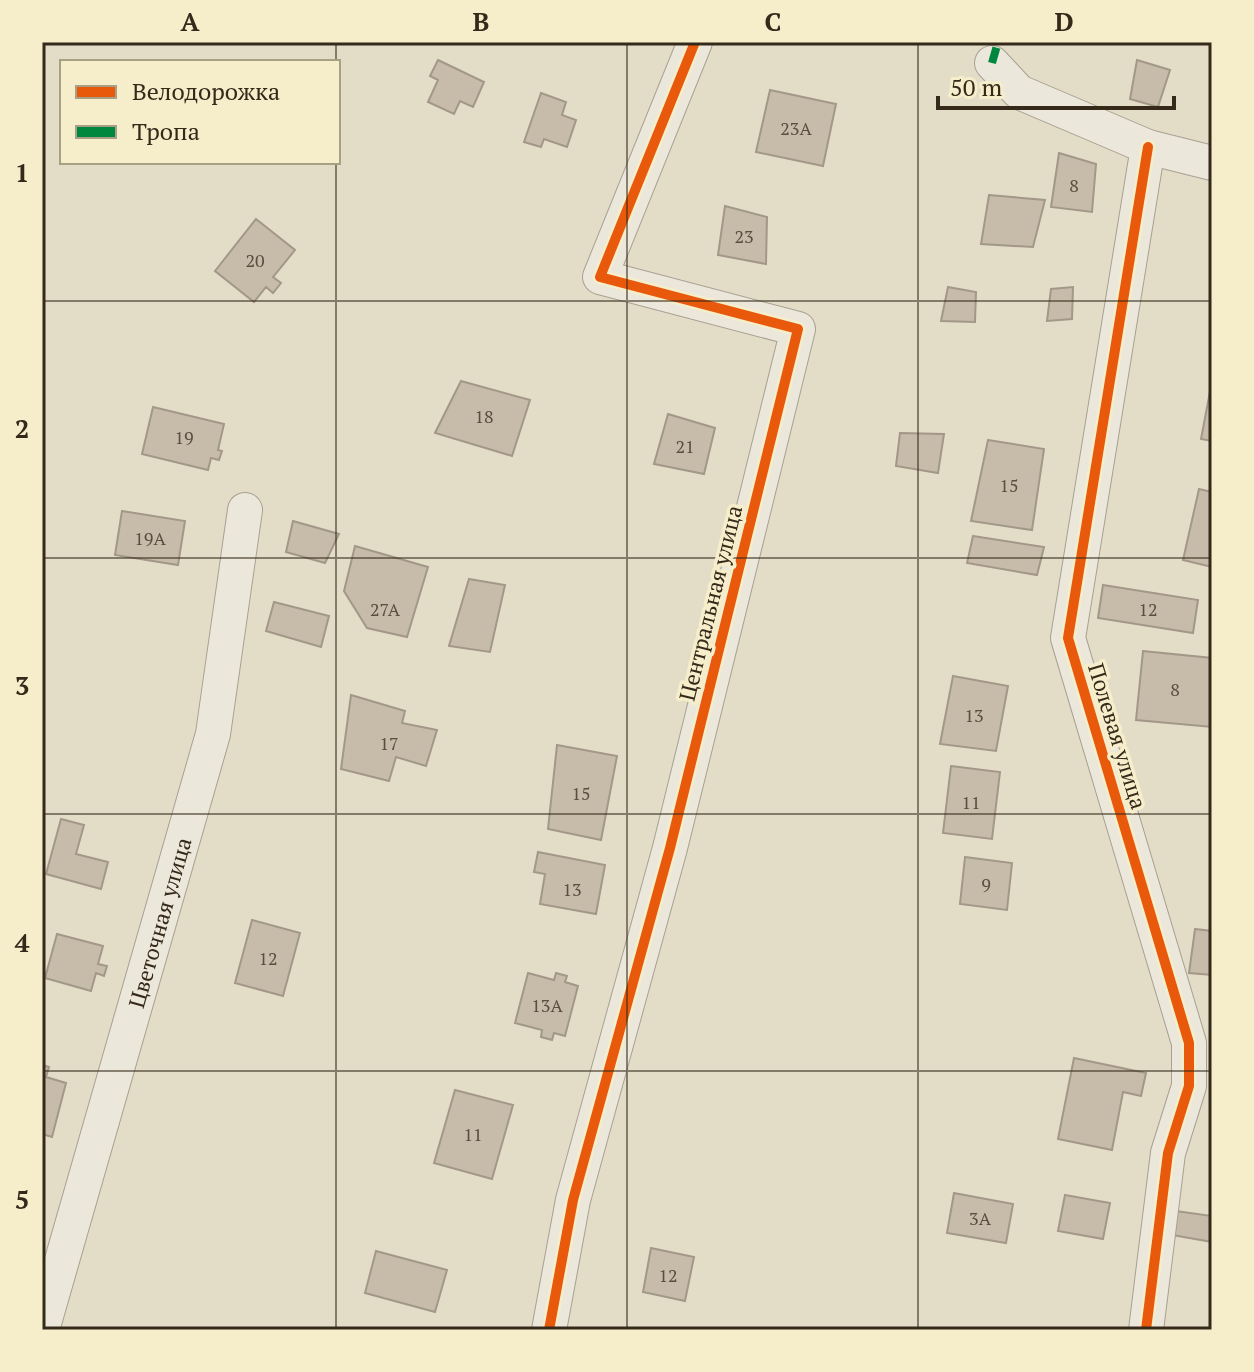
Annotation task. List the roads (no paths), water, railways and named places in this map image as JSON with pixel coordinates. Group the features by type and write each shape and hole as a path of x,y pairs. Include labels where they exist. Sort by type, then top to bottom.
{"street":[{"name":"Центральная улица","path":"549,1330 573,1200 670,848 798,329 600,277 695,42"},
{"path":"992,63 1019,92 1148,147 1212,163"},
{"name":"Полевая улица","path":"1146,1330 1168,1153 1189,1086 1189,1043 1068,638 1148,147"},
{"name":"Цветочная улица","path":"43,1322 213,734 245,510"}]}
